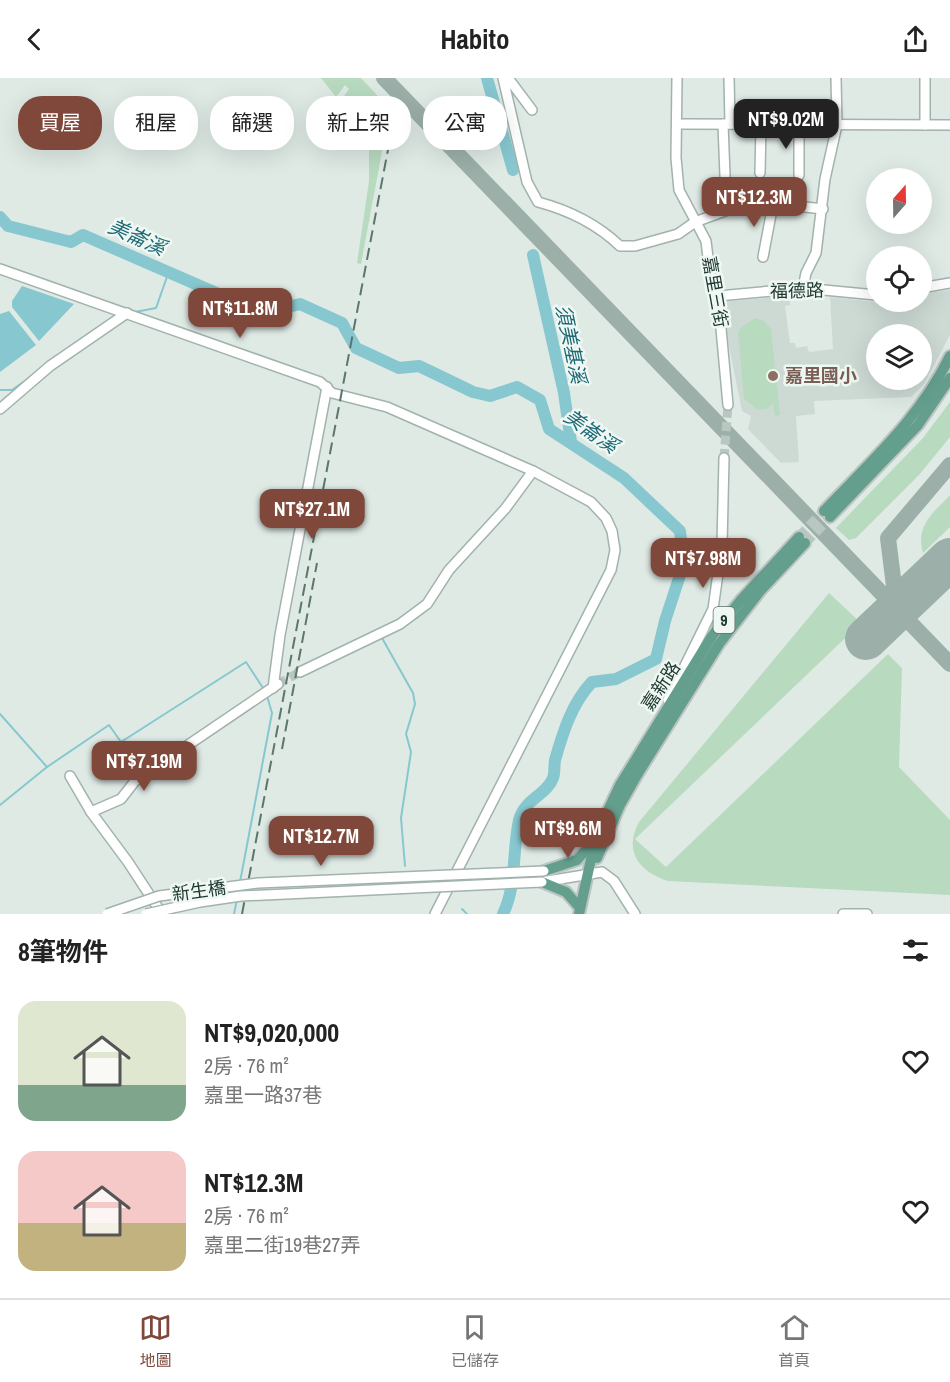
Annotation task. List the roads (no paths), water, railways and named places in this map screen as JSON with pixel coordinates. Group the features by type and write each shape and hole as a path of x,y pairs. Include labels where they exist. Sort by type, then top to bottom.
{"main road":[{"path":"950,356 931,393 910,420 827,514 918,425 950,378"},
{"name":"嘉新路","path":"579,911 589,875 620,805 669,721 719,644 802,540 740,601 719,627 662,714 620,785 596,836 589,875"},
{"path":"579,911 566,892 544,876 578,860 596,836"}],"street":[{"path":"503,78 527,182 538,202 563,209 604,231 620,246 634,246 678,234 695,222 752,201 823,208"},
{"path":"508,78 532,110"},
{"name":"嘉里三街","path":"677,78 676,158 679,190 706,241 710,274 718,296 728,405"},
{"path":"725,176 729,78"},
{"path":"803,288 806,273 816,252 825,179 837,125 836,78"},
{"path":"925,125 926,78"},
{"path":"678,124 950,124"},
{"path":"760,124 760,173"},
{"path":"799,125 799,175"},
{"path":"763,257 773,204"},
{"path":"0,269 320,382 332,393 387,407 533,471 584,498 602,512 612,531 614,557 610,570 435,914"},
{"path":"932,286 950,283"},
{"name":"福德路","path":"718,296 803,288 866,294"},
{"path":"0,409 50,366 127,313"},
{"path":"91,812 121,799 135,781 271,689 327,387"},
{"path":"662,714 713,609 722,544 724,458"},
{"path":"300,672 400,624 427,604 449,570 505,509 533,471"},
{"path":"70,776 91,812 128,862 162,914"},
{"path":"544,876 589,875 603,872 614,881 635,914"},
{"name":"新生橋","path":"107,914 159,896 258,884 544,876"},
{"name":"新生橋","path":"146,914 241,896 544,876"},
{"path":"843,914 867,914"}],"water":[{"path":"22,286 74,304 39,341 12,307 12,301"},
{"path":"9,311 36,345 0,372 0,314"}],"waterway":[{"name":"須美基溪","path":"487,78 513,170"},
{"name":"美崙溪","path":"0,217 8,226 71,242 83,235 237,302 272,311 300,304 342,323 356,348 399,368 419,366 473,392 490,396 517,387 540,400 549,429 624,478 680,531 684,563 665,621 656,659 616,679 592,682 579,699 561,739 553,778 546,789 526,807 519,820 510,892 503,914"},
{"name":"須美基溪","path":"533,255 564,393 571,442"},
{"path":"135,312 156,308 168,274"},
{"path":"0,390 12,390 29,378"},
{"path":"382,638 413,693 415,704 406,734 411,752 401,818 405,866"},
{"path":"0,805 47,767 109,725 121,742 246,662 265,691"},
{"path":"240,882 272,713 267,696"},
{"path":"0,714 47,767"},
{"path":"234,914 237,899"},
{"path":"462,909 467,914"}],"tunnel":[{"path":"724,458 728,405"},
{"path":"799,537 824,511"},
{"path":"805,543 830,517"},
{"path":"278,684 300,672"}],"railway":[{"path":"242,914 388,150"},
{"path":"282,749 317,563"}],"place":[{"name":"嘉里國小","path":"773,376"}]}
